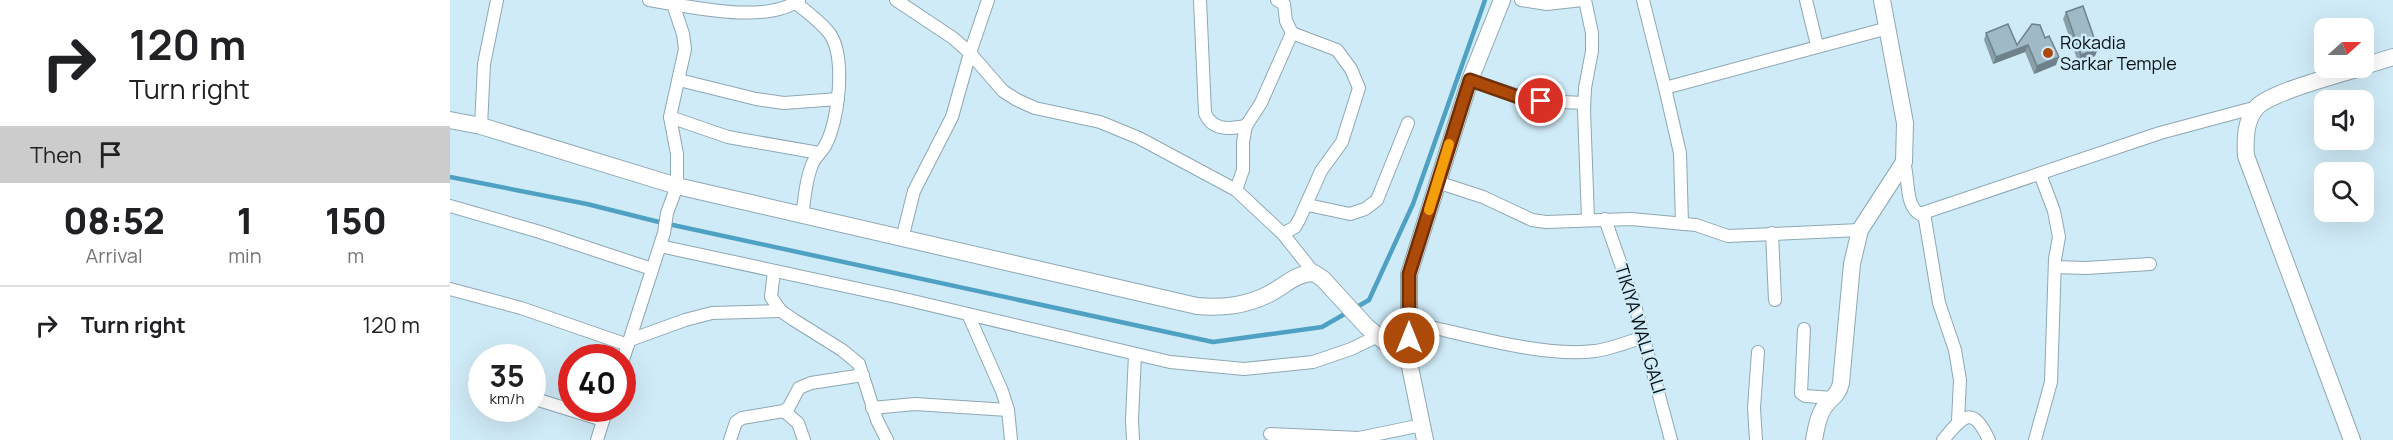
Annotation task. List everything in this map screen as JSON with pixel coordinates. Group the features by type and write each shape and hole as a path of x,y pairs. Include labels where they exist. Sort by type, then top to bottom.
{"street":[{"path":"481,126 484,64 497,0"},
{"path":"649,0 751,12 774,10 797,1 825,29 837,47 838,99 825,147 819,153 809,173 802,215"},
{"path":"897,0 953,38 970,53 1003,91 1017,100 1035,108 1100,122 1139,138 1236,190 1283,234 1314,273 1323,279 1337,297 1409,362"},
{"path":"902,239 914,191 952,117 988,0"},
{"path":"1200,0 1205,113 1208,120 1221,128 1246,126"},
{"path":"1277,0 1284,4 1286,21 1292,33 1337,50 1351,69 1359,88 1342,142 1321,171 1308,205 1294,227 1283,234"},
{"path":"1270,434 1359,438 1423,432 1409,362 1409,274 1470,80 1502,0"},
{"path":"1521,0 1547,4 1583,0 1592,33 1592,51 1584,102 1588,219"},
{"path":"1643,0 1680,153 1682,224"},
{"path":"1806,0 1817,45"},
{"path":"1882,0 1905,123 1904,162 1909,179 1910,204 1913,211 1920,214 2160,133 2257,107 2276,96 2329,78"},
{"path":"629,342 677,186 677,154 670,117 685,49 683,34 673,4"},
{"path":"1665,88 1817,45 1888,28"},
{"path":"1236,190 1242,170 1246,126 1261,103 1292,33"},
{"path":"2374,63 2393,57"},
{"path":"679,80 756,99 784,103 838,99"},
{"path":"1470,80 1521,98 1584,102"},
{"path":"2257,107 2245,137 2246,156 2352,440"},
{"path":"670,117 728,137 819,153"},
{"path":"450,120 481,126 677,186 1197,306 1224,308 1247,304 1269,294 1298,276 1314,273"},
{"path":"1308,205 1350,214 1365,209 1377,200 1408,123"},
{"path":"1814,440 1821,411 1839,394 1852,264 1860,230 1904,162"},
{"path":"2035,440 2051,382 2055,267 2059,237 2054,211 2040,174"},
{"path":"1437,182 1483,197 1532,220 1546,222 1631,219 1696,225 1728,236 1860,230"},
{"path":"450,206 540,232 652,269"},
{"path":"1924,213 1939,303 1956,350 1960,380 1958,422"},
{"name":"TIKIYA WALI GALI","path":"1605,219 1634,302 1671,440"},
{"path":"1772,233 1774,300"},
{"path":"660,246 968,314 1170,362 1244,369 1313,362 1351,349 1373,331"},
{"path":"2055,267 2086,268 2150,264"},
{"path":"774,271 771,297 781,311 853,357 859,364 872,408 887,440"},
{"path":"450,289 521,308 629,342 685,320 712,313 781,311"},
{"path":"968,314 1002,391 1008,410 1011,440"},
{"path":"1409,321 1518,345 1562,352 1595,351 1643,337"},
{"path":"1804,329 1801,393 1805,396 1833,398"},
{"path":"1756,440 1754,408 1758,352"},
{"path":"1133,440 1135,354"},
{"path":"730,440 736,422 742,418 784,411 789,407 799,388 811,383 863,375"},
{"path":"872,408 915,404 1008,410"},
{"path":"784,411 798,423 804,440"},
{"path":"1943,440 1963,418 1976,419 1989,440"},
{"path":"597,440 602,422"}],"building":[{"path":"2083,6 2098,49 2081,55 2066,12"},
{"path":"2008,24 2017,45 2032,24 2040,25 2045,38 2049,36 2059,57 2037,66 2028,45 1996,57 1986,33"}],"waterway":[{"path":"450,177 587,204 659,222 1213,342 1322,327 1369,300 1413,204 1485,0"}],"slow traffic":[{"path":"1429,210 1449,144"}],"place":[{"name":"Rokadia Sarkar Temple","path":"2048,53"}],"route":[{"path":"1409,338 1409,274 1470,80 1521,98 1541,101"}]}
